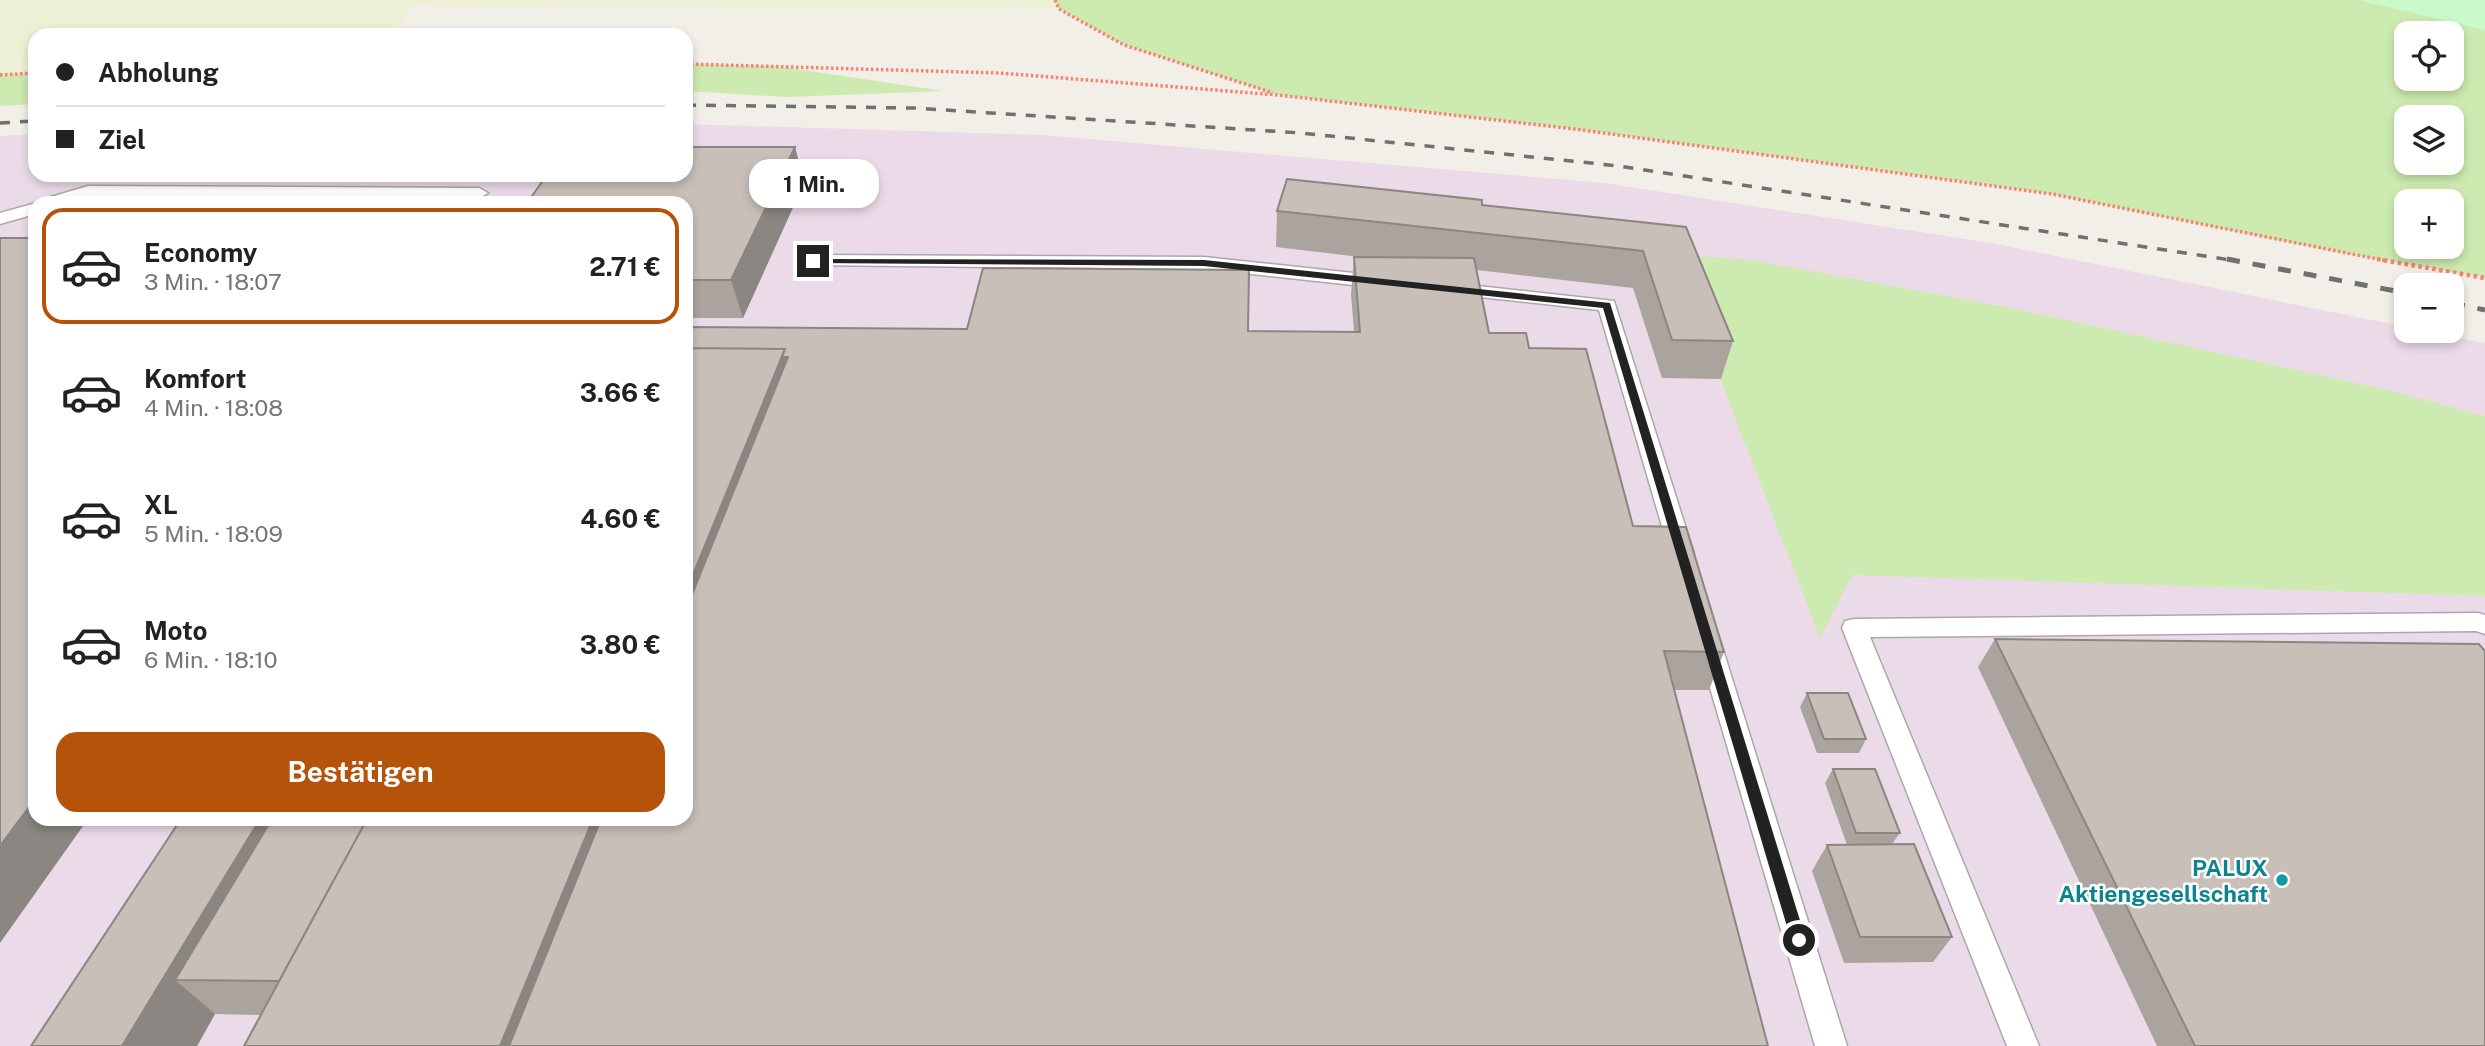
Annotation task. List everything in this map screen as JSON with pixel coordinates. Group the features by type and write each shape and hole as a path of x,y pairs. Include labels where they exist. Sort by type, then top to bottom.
{"lane":[{"path":"72,196 88,191 479,193"},
{"path":"0,219 28,210"},
{"path":"813,261 1204,263 1399,283"},
{"path":"1426,286 1607,305 1687,570"},
{"path":"2023,1046 1854,628 2478,622 2485,625"},
{"path":"1703,623 1831,1046"}],"path":[{"path":"1055,0 1059,9 1124,45 1278,95"},
{"path":"693,64 999,73 1278,95 1574,129 2052,194 2326,250 2485,278"},
{"path":"0,75 28,73"}],"shaded area":[{"path":"693,124 1042,135 1604,183 1991,243 2394,325 2394,343 2464,343 2464,339 2485,343 2485,1046 0,1046 0,136 28,134 28,182 693,182"}],"green space":[{"path":"0,0 1055,0 1059,9 440,7 415,4 396,28 28,28 28,73 0,75"},
{"path":"1055,0 2485,0 2485,278 2326,250 2052,194 1574,129 1278,95 1124,45 1059,9"},
{"path":"2358,0 2485,0 2485,30 2464,25 2464,21 2447,21"},
{"path":"693,64 776,66 944,91 787,97 693,91"},
{"path":"28,73 28,104 0,106 0,75"},
{"path":"1680,255 1752,260 2011,308 2388,390 2485,416 2485,596 1852,575 1820,638 1676,264"}],"building":[{"path":"693,147 795,147 731,280 693,280 693,196 532,196 542,182 693,182"},
{"path":"1287,179 1482,200 1482,205 1686,227 1733,341 1672,340 1643,251 1277,211"},
{"path":"0,238 28,238 28,808 0,846"},
{"path":"1354,257 1474,258 1489,333 1526,333 1529,348 1586,349 1633,526 1686,527 1724,652 1664,651 1768,1046 509,1046 598,826 693,826 693,592 788,357 782,357 785,349 693,348 693,327 967,329 983,268 1249,270 1248,331 1360,332"},
{"path":"693,348 785,349 693,575"},
{"name":"PALUX Aktiengesellschaft","path":"1995,639 2479,644 2485,651 2485,1046 2195,1046"},
{"path":"1807,693 1848,693 1866,739 1824,739"},
{"path":"1833,769 1875,769 1900,833 1856,833"},
{"path":"176,826 256,826 122,1046 31,1046"},
{"path":"268,826 363,826 279,981 175,980"},
{"path":"363,826 590,826 500,1046 244,1046"},
{"path":"1914,844 1952,937 1860,937 1827,845"}],"railway":[{"path":"693,105 914,108 1301,133 1619,166 2237,261"},
{"path":"0,123 28,121"},
{"path":"2227,259 2394,291"},
{"path":"2464,306 2485,310"}],"place":[{"name":"PALUX Aktiengesellschaft","path":"2282,880"}],"route":[{"path":"813,261 1204,263 1607,305 1799,940"}]}
